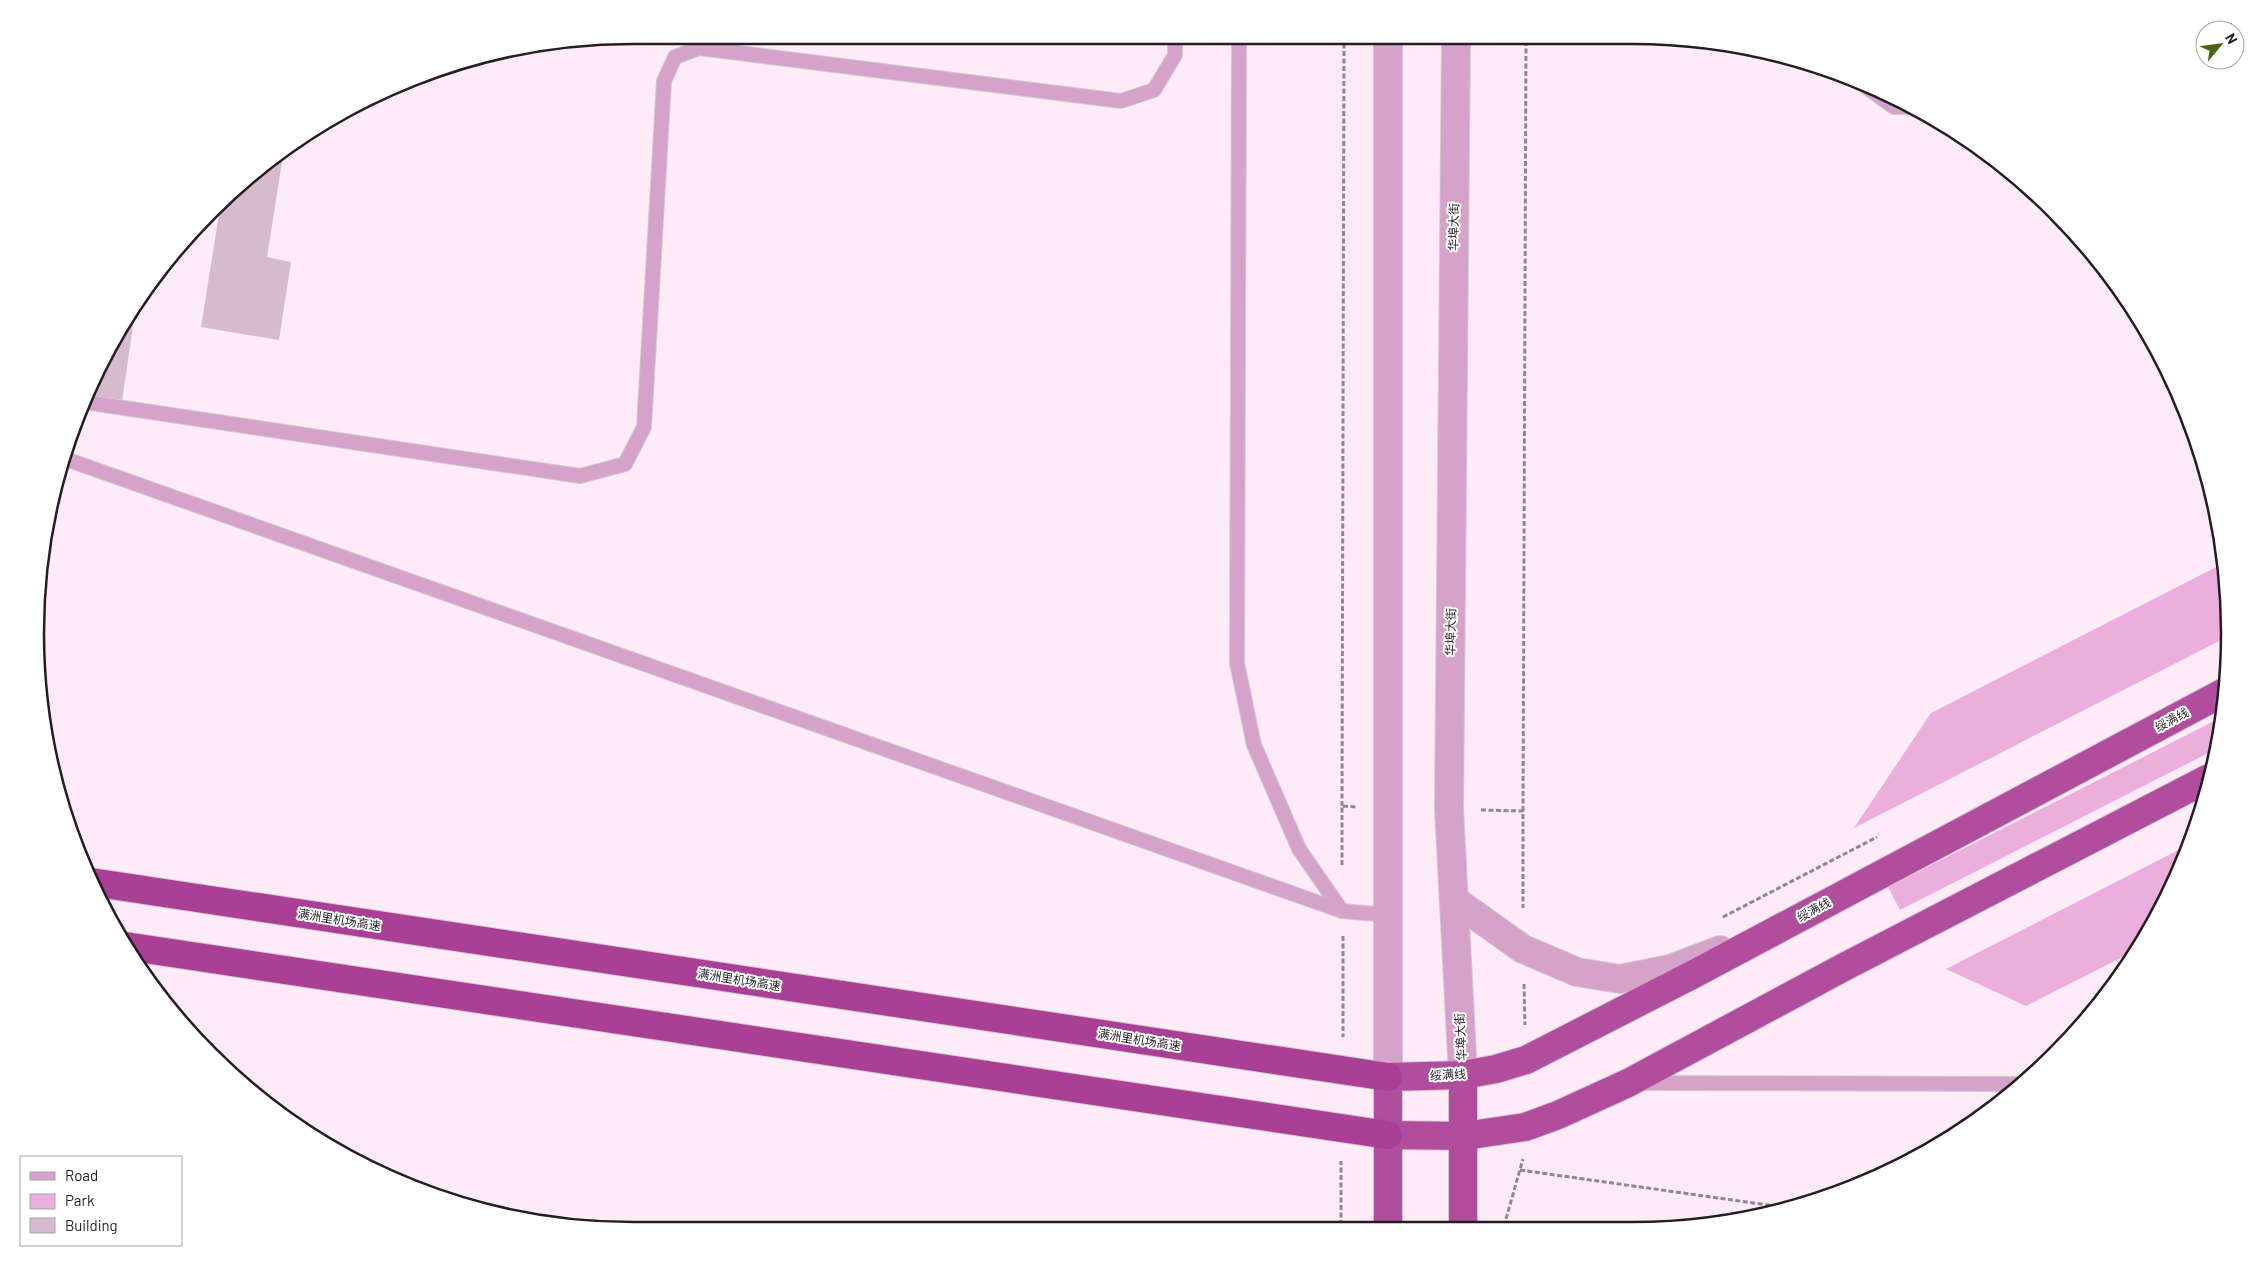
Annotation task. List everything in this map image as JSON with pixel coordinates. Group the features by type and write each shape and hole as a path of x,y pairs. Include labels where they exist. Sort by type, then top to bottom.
{"highway":[{"name":"绥满线","path":"1388,1077 1463,1076 1526,1060 1792,922 2217,697"},
{"path":"135,948 1388,1135 1464,1136 1525,1127 1558,1115 1628,1082 1846,966 2202,782"},
{"name":"满洲里机场高速","path":"100,884 1388,1077"},
{"name":"华埠大街","path":"1463,1076 1463,1222"},
{"path":"1388,1077 1388,1222"}],"street":[{"path":"1388,44 1388,1077"},
{"name":"华埠大街","path":"1456,44 1449,809 1463,1076"},
{"path":"1454,900 1523,949 1577,972 1620,979 1670,969 1792,922"}],"lane":[{"path":"91,403 580,476 625,464 644,427 664,81 675,57 698,48 1121,100 1154,90 1175,55 1175,44"},
{"path":"1239,44 1237,663 1254,745 1299,849 1342,911"},
{"path":"70,460 1342,911 1388,914"},
{"path":"1628,1082 2011,1084"}],"path":[{"path":"1342,806 1344,44"},
{"path":"1523,811 1526,44"},
{"path":"1723,917 1882,835"},
{"path":"1520,1170 1771,1205"}],"green space":[{"path":"2217,567 2220,594 2221,640 1854,828 1931,713"},
{"path":"2214,721 2209,753 1900,910 1888,887"},
{"path":"2179,849 2160,894 2125,956 2026,1006 1946,969"}],"building":[{"path":"282,160 267,257 291,262 279,340 201,327 219,213 244,190"},
{"path":"134,321 122,401 94,397 105,372"}]}
